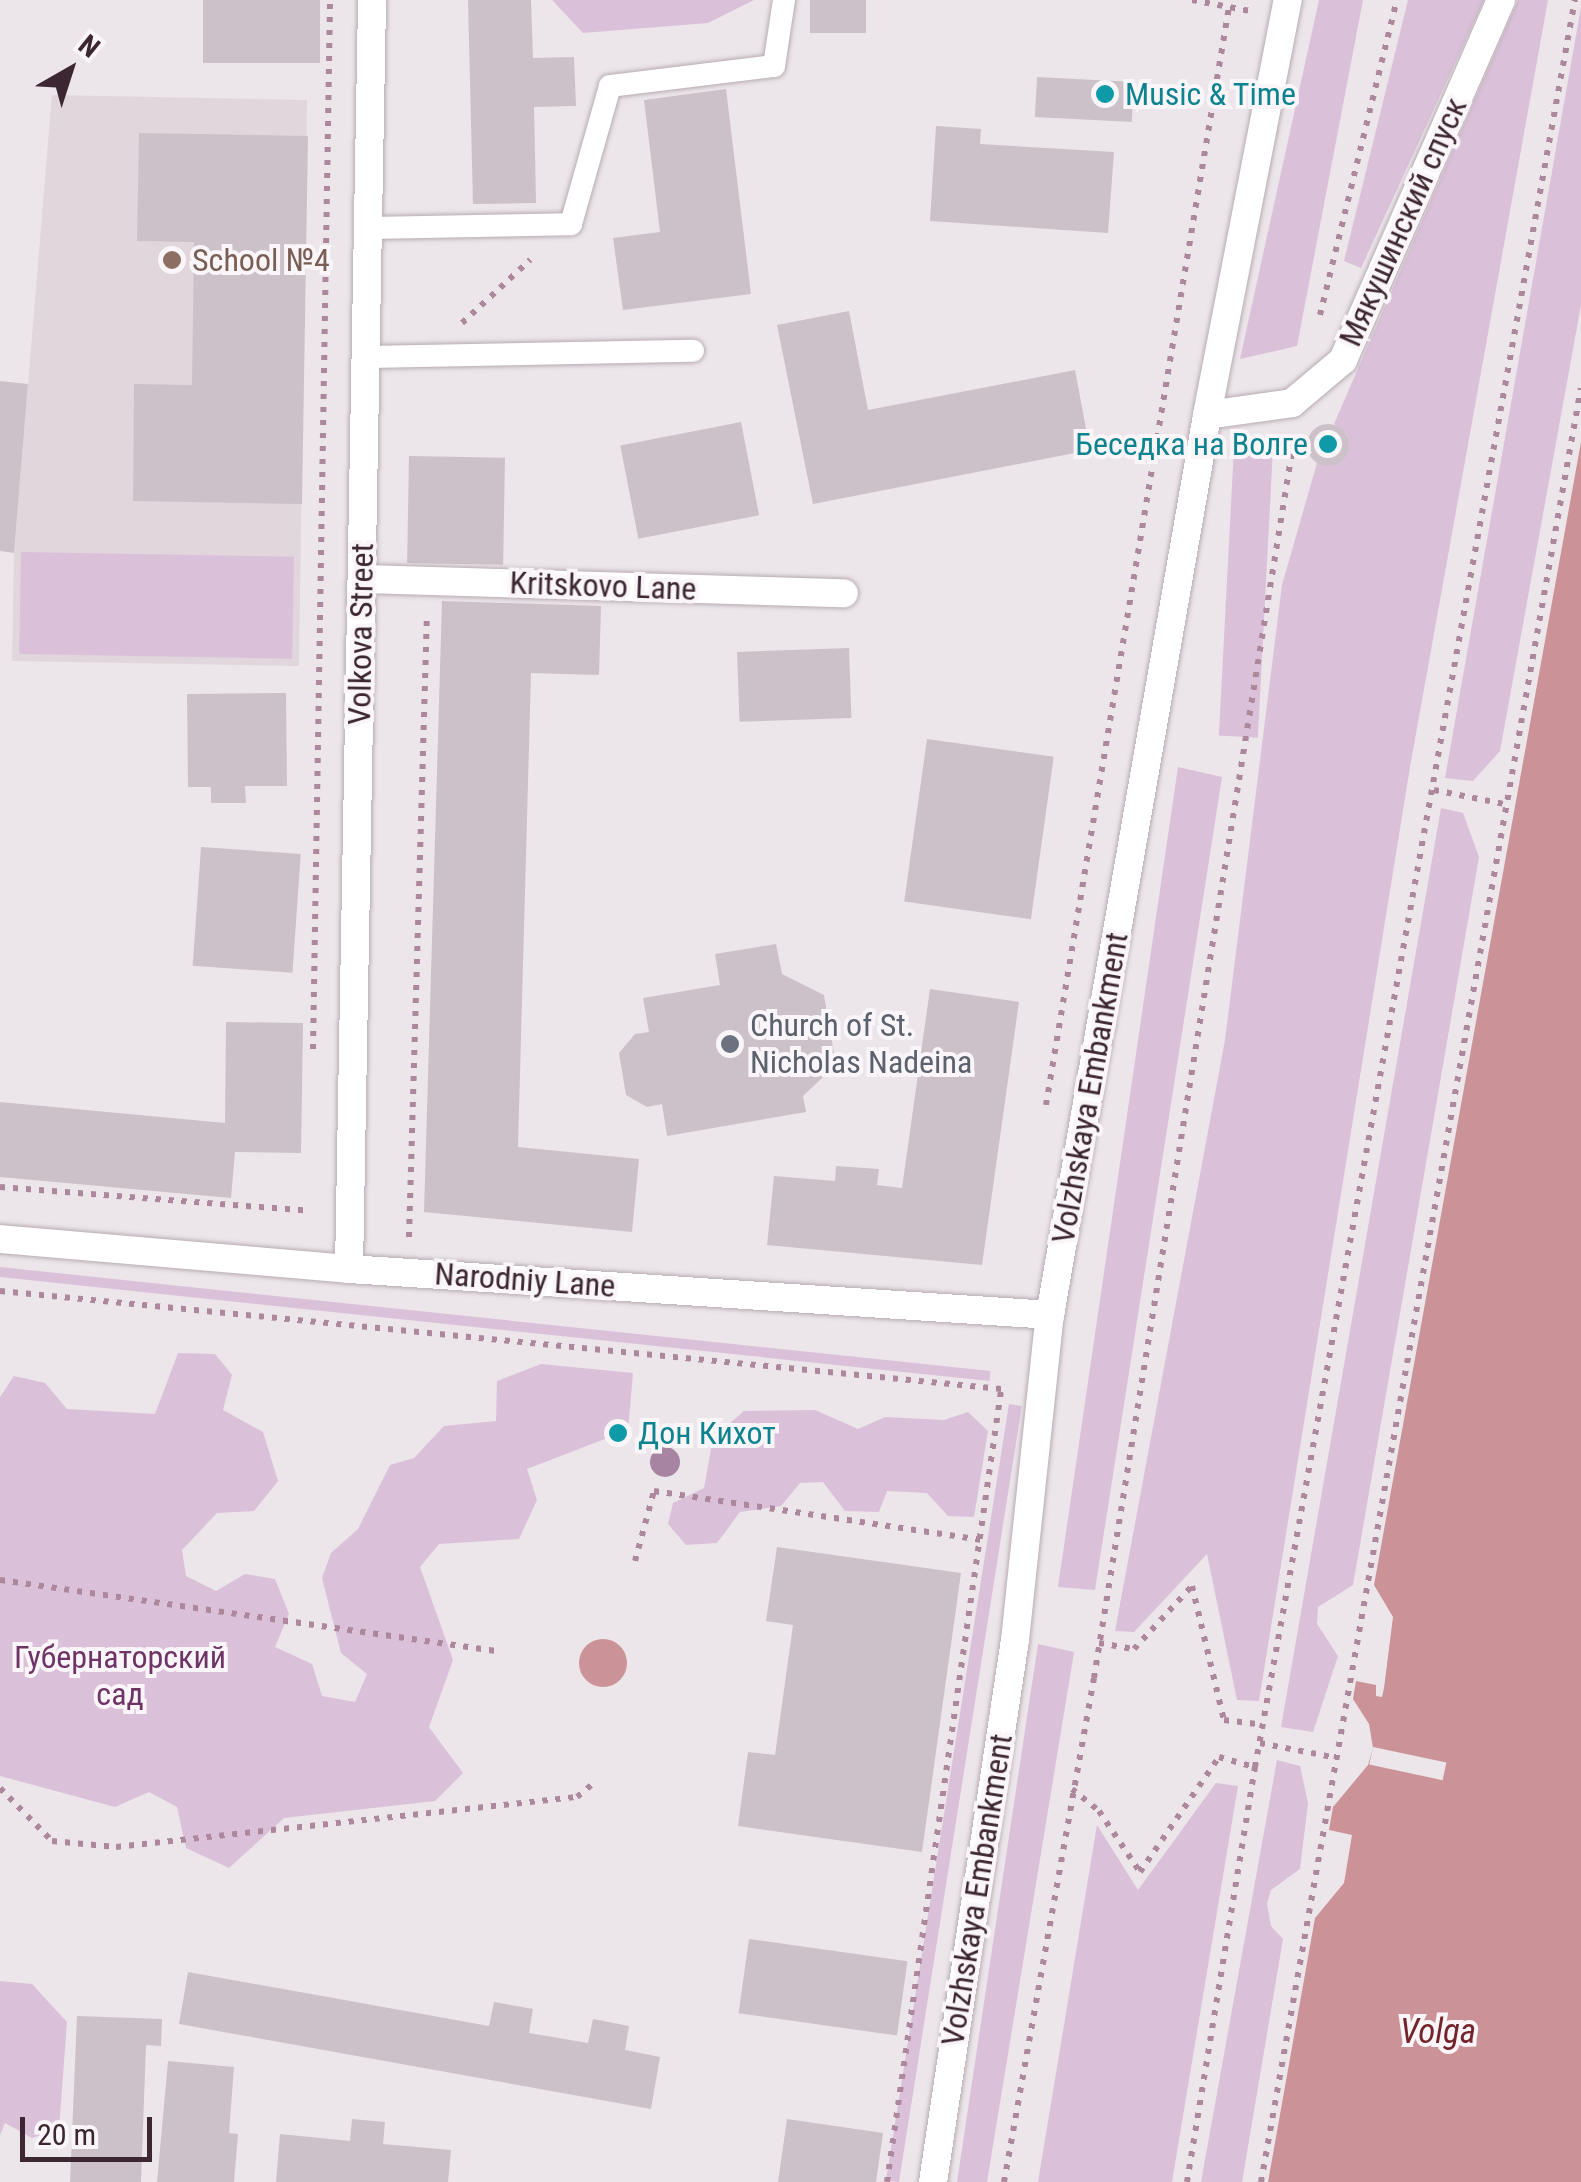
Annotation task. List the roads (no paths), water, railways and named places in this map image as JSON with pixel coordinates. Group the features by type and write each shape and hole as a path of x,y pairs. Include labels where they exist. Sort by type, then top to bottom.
{"street":[{"name":"Volkova Street","path":"349,1269 372,0"},
{"name":"Мякушинский спуск","path":"1207,415 1292,403 1342,360 1502,0"},
{"name":"Volzhskaya Embankment","path":"933,2182 1016,1640 1050,1314 1207,415 1286,9"},
{"name":"Kritskovo Lane","path":"362,579 844,594"},
{"name":"Narodniy Lane","path":"0,1238 349,1269 1050,1314"}],"lane":[{"path":"368,228 571,224 610,86 774,66 784,0"},
{"path":"366,358 692,351"}],"water":[{"name":"Volga","path":"1581,442 1581,2182 1268,2182 1315,1918 1344,1883 1352,1835 1329,1830 1333,1807 1368,1765 1373,1748 1369,1724 1353,1699 1356,1681 1376,1685 1376,1696 1382,1697 1384,1688 1393,1617 1374,1585"},
{"path":"603,1639 620,1646 627,1663 620,1680 603,1687 586,1680 579,1663 586,1646"}],"place":[{"name":"Music & Time","path":"1105,94"},
{"name":"School №4","path":"172,260"},
{"name":"Беседка на Волге","path":"1328,444"},
{"name":"Church of St. Nicholas Nadeina","path":"730,1044"},
{"name":"Дон Кихот","path":"618,1433"}],"park label":[{"name":"Губернаторский сад","path":"120,1676"}]}
